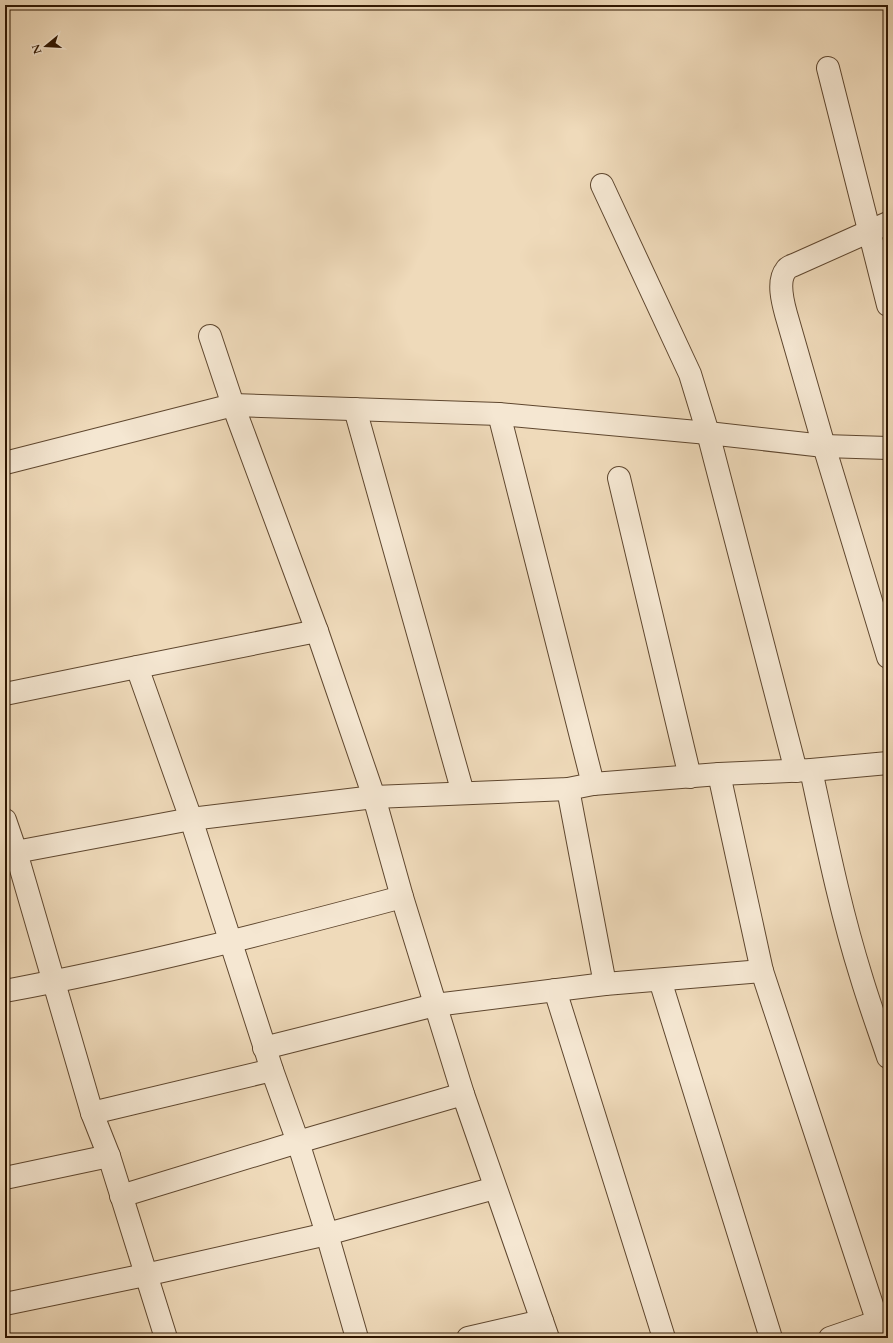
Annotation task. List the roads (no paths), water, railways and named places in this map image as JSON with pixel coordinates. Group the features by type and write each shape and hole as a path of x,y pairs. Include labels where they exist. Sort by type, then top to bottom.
{"street":[{"path":"828,68 879,227 888,305"},
{"path":"602,185 690,374 859,969 879,1001 888,1057"},
{"path":"879,227 786,270 782,279 782,300 824,446 888,657"},
{"path":"210,336 233,405 317,631 374,797 402,898 463,1094 545,1330 468,1338"},
{"path":"5,463 233,405 499,414 708,433 824,446 888,448"},
{"path":"355,409 463,793"},
{"path":"499,414 593,784"},
{"path":"619,478 690,777"},
{"path":"5,694 317,631"},
{"path":"137,667 191,819 264,1048 298,1142 327,1234 357,1338"},
{"path":"11,853 191,819 374,797 568,789 593,784 719,774 803,771 888,763"},
{"path":"719,774 762,971 883,1326 830,1338"},
{"path":"568,789 605,984"},
{"path":"5,820 11,853 54,982 92,1112 109,1156 145,1275 166,1338"},
{"path":"5,991 54,982 230,942 402,898"},
{"path":"264,1048 435,1005 605,984 762,971"},
{"path":"660,980 771,1338"},
{"path":"555,990 664,1338"},
{"path":"92,1112 272,1070"},
{"path":"121,1196 463,1094"},
{"path":"5,1178 109,1156"},
{"path":"5,1304 145,1275 327,1234 495,1188"}]}
